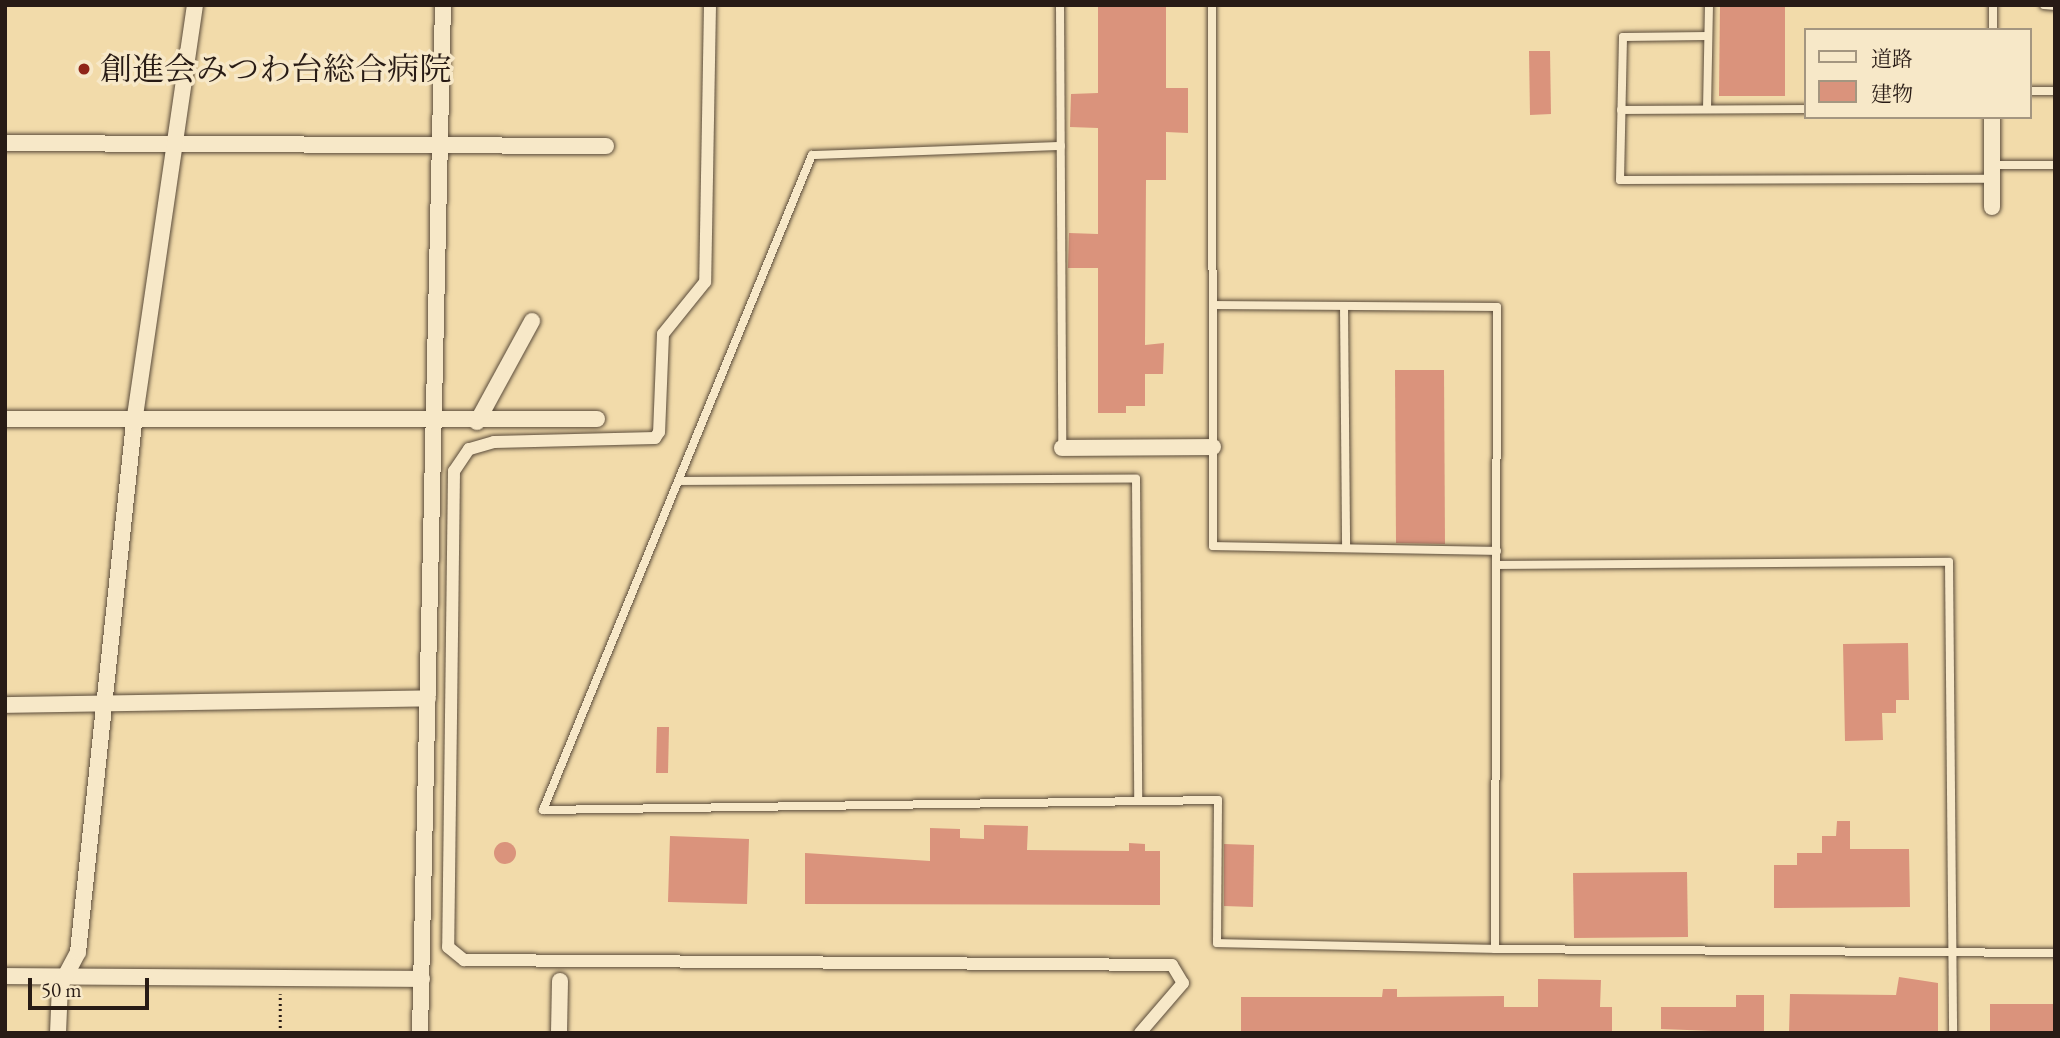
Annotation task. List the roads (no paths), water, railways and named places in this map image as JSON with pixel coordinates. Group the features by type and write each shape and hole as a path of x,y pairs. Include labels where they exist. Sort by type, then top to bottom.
{"street":[{"path":"58,1033 66,975 78,952 134,423 195,5"},
{"path":"421,1033 443,5"},
{"path":"710,5 705,282 663,334 659,432 655,438 494,442 469,449 454,471 448,947 464,960 1172,965 1182,983 1140,1033"},
{"path":"1992,119 1992,207"},
{"path":"5,143 606,146"},
{"path":"477,422 532,321"},
{"path":"5,419 134,423 434,423 597,419"},
{"path":"1062,448 1213,447"},
{"path":"5,705 428,698"},
{"path":"5,975 422,979"},
{"path":"559,1033 560,981"}],"lane":[{"path":"1060,5 1062,448"},
{"path":"1212,5 1213,546 1496,551"},
{"path":"1707,109 1709,5"},
{"path":"1993,5 1993,28"},
{"path":"2044,5 2055,6"},
{"path":"1709,36 1623,37 1620,180 1992,172 2055,165"},
{"path":"2032,91 2055,91"},
{"path":"1621,110 1804,108"},
{"path":"1061,146 812,155 543,810 1218,800 1217,943 1495,949 2055,954"},
{"path":"1213,305 1497,307 1495,949"},
{"path":"1345,306 1346,548"},
{"path":"679,481 1136,479 1138,801"},
{"path":"1497,565 1949,562 1953,1033"}],"place":[{"name":"創進会みつわ台総合病院","path":"84,69"}]}
